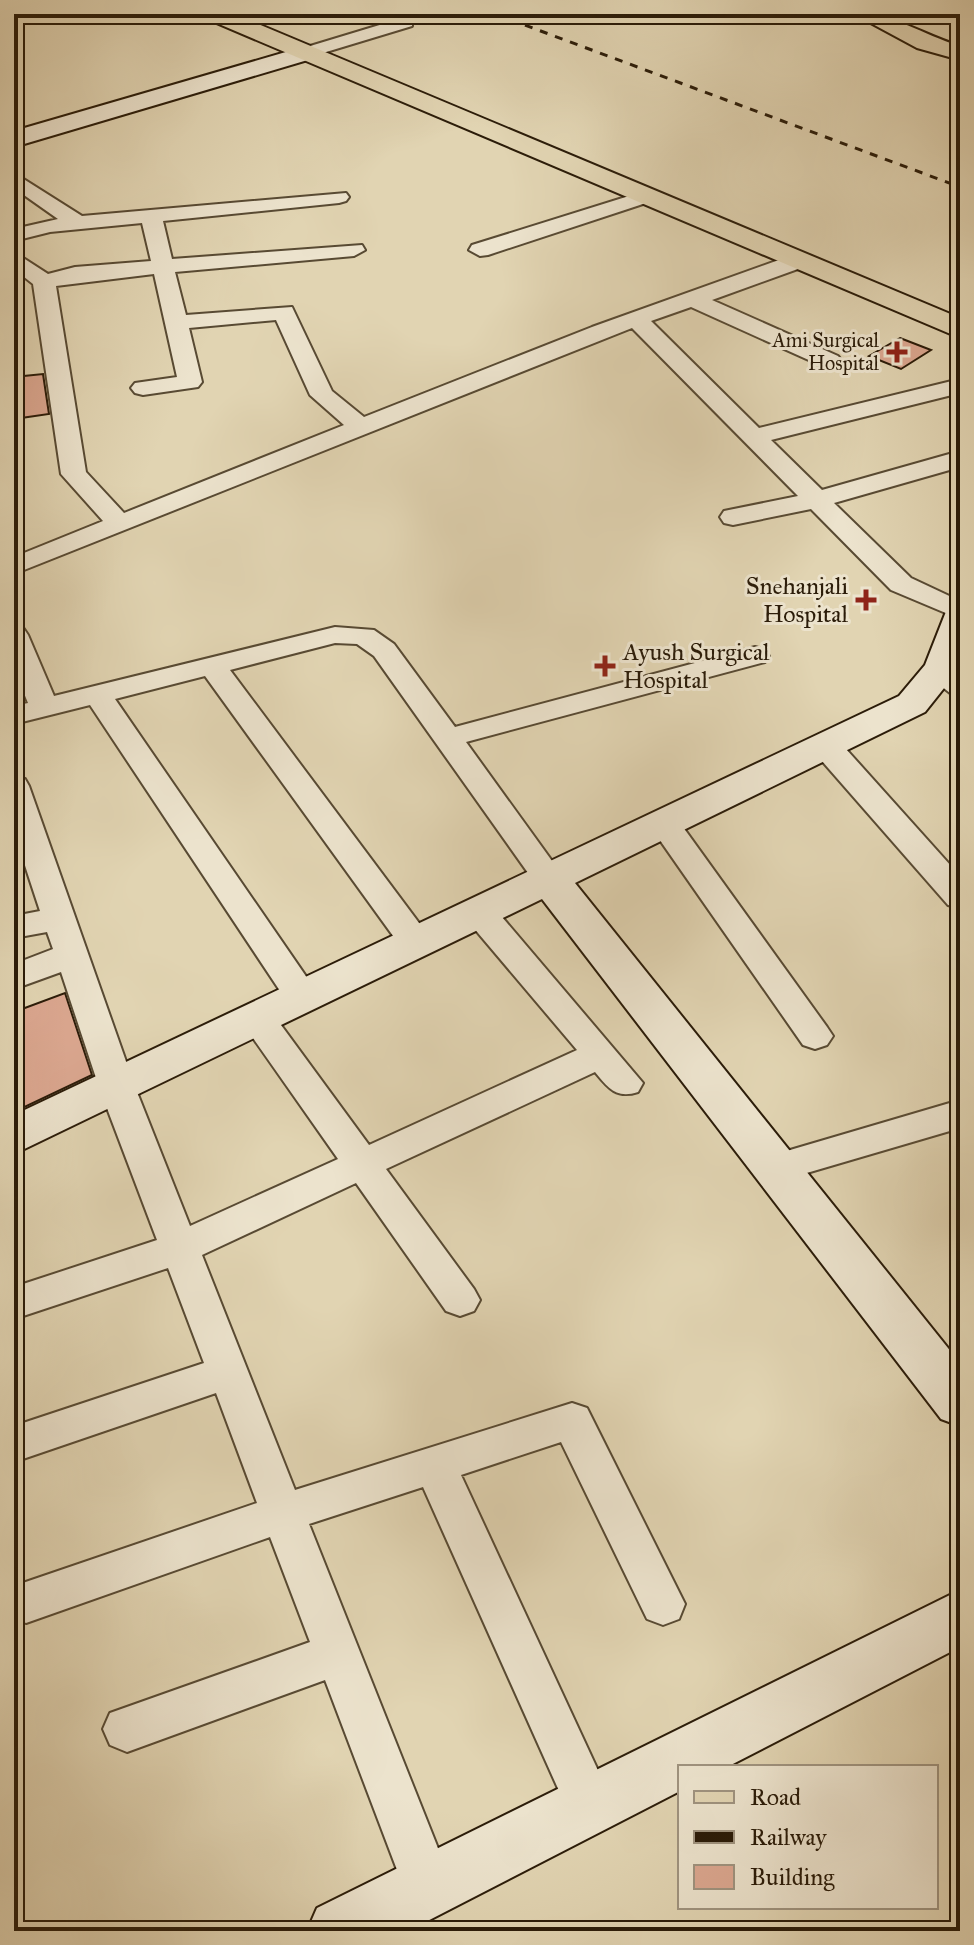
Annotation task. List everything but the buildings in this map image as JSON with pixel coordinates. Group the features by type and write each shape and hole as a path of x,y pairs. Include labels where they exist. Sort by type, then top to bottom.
{"main road":[{"path":"215,14 303,54 960,329"},
{"path":"865,14 925,43 960,53"}],"street":[{"path":"14,139 406,22"},
{"path":"14,179 78,223"},
{"path":"14,235 78,223 339,197"},
{"path":"480,250 645,197"},
{"path":"143,388 190,382 151,215"},
{"path":"44,282 75,274 354,250"},
{"path":"14,258 44,282 74,474 120,524"},
{"path":"14,566 636,319 798,261"},
{"path":"692,299 830,361"},
{"path":"176,323 284,312 322,395 361,427"},
{"path":"14,1136 912,704 956,647 901,584 636,319"},
{"path":"754,437 960,386"},
{"path":"733,517 816,500 960,459"},
{"path":"14,635 44,707"},
{"path":"14,715 335,635 364,636 384,650 549,879 776,1168 945,1361 960,1403"},
{"path":"447,738 755,656"},
{"path":"212,666 416,943"},
{"path":"97,694 302,997"},
{"path":"826,746 960,897"},
{"path":"14,786 22,832 59,918 117,1087 428,1886"},
{"path":"664,823 815,1036"},
{"path":"479,912 625,1083"},
{"path":"14,927 59,918"},
{"path":"14,977 72,955"},
{"path":"258,1019 460,1300"},
{"path":"14,1303 180,1248 601,1054"},
{"path":"776,1168 960,1114"},
{"path":"14,1444 228,1372"},
{"path":"26,1602 283,1513 572,1421 663,1604"},
{"path":"435,1465 590,1805"},
{"path":"340,1931 960,1617"},
{"path":"127,1729 337,1654"}],"railway":[{"path":"495,14 960,187"}],"place":[{"name":"Ami Surgical Hospital","path":"897,352"},
{"name":"Snehanjali Hospital","path":"866,600"},
{"name":"Ayush Surgical Hospital","path":"605,666"}]}
